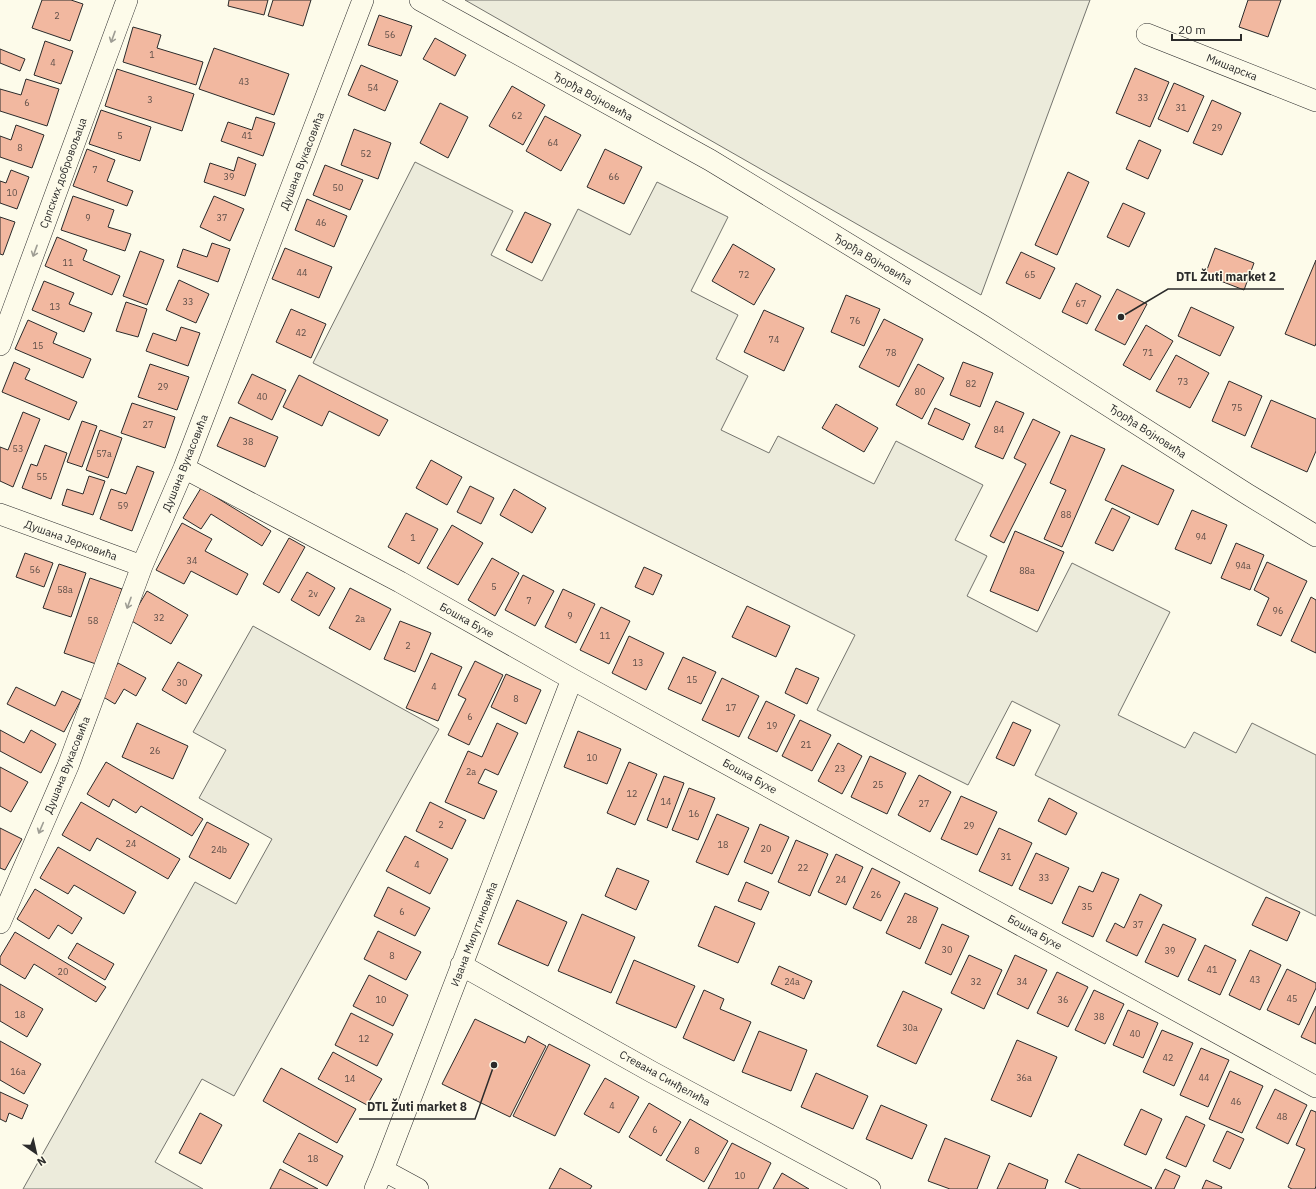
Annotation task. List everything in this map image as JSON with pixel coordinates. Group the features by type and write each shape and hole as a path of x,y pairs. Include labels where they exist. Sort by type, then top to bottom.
{"street":[{"name":"Српских добровољаца","path":"0,345 126,0"},
{"name":"Душана Вукасовића","path":"0,923 68,766 142,566 184,468 363,0"},
{"name":"Ђорђа Војновића","path":"420,0 710,160 983,326 1247,494 1316,536"},
{"name":"Мишарска","path":"1148,34 1316,101"},
{"name":"Бошка Бухе","path":"184,468 400,582 1316,1087"},
{"name":"Душана Јерковића","path":"0,514 142,566"},
{"name":"Ивана Милутиновића","path":"375,1189 384,1170 572,678"},
{"name":"Стевана Синђелића","path":"462,965 652,1072 870,1189"},
{"path":"384,1170 418,1189"}],"shaded area":[{"path":"465,0 1090,0 981,295"},
{"path":"415,162 513,211 491,255 542,281 578,209 630,235 657,182 728,217 691,291 738,315 716,359 748,376 721,430 769,453 778,436 874,484 896,441 983,485 955,540 987,556 967,596 1037,632 1072,563 1170,612 1118,715 1185,748 1194,732 1236,753 1252,723 1316,755 1316,916 1035,775 1060,725 1012,701 968,785 817,710 855,635 313,363"},
{"path":"253,626 439,729 234,1096 202,1079 155,1162 203,1189 23,1189 195,882 236,904 272,839 199,798 226,750 193,732"}],"building":[{"path":"42,0 71,0 83,4 70,41 32,28"},
{"path":"229,0 268,0 264,15 228,6"},
{"path":"273,0 311,0 303,26 268,16"},
{"path":"1248,0 1281,0 1268,37 1239,27"},
{"path":"379,15 412,26 401,56 368,45"},
{"path":"133,27 161,35 157,48 203,62 196,85 123,62"},
{"path":"435,38 466,55 455,76 423,59"},
{"path":"45,41 73,51 61,84 34,75"},
{"path":"214,48 289,74 274,115 199,89"},
{"path":"0,49 25,59 20,71 0,63"},
{"path":"361,65 398,81 385,111 348,95"},
{"path":"1135,68 1169,82 1150,127 1116,113"},
{"path":"117,69 194,94 182,131 105,106"},
{"path":"26,79 59,89 47,126 0,111 0,89 21,95"},
{"path":"1174,83 1204,96 1188,132 1158,119"},
{"path":"512,86 545,105 523,145 489,126"},
{"path":"1212,100 1241,113 1222,155 1193,143"},
{"path":"440,103 468,117 448,158 420,143"},
{"path":"101,110 151,127 140,161 89,144"},
{"path":"545,116 581,135 561,171 526,151"},
{"path":"256,117 275,123 263,156 221,141 228,122 252,130"},
{"path":"16,125 44,135 32,168 0,157 0,136 11,140"},
{"path":"354,129 391,143 378,179 341,165"},
{"path":"1139,140 1161,150 1148,179 1126,169"},
{"path":"87,149 115,160 107,181 133,191 127,206 73,186"},
{"path":"605,149 642,167 624,204 587,187"},
{"path":"238,157 256,164 245,196 204,182 210,163 234,171"},
{"path":"325,165 363,180 350,210 313,195"},
{"path":"11,170 29,177 17,209 0,203 0,181 6,183"},
{"path":"1068,172 1089,182 1057,255 1035,245"},
{"path":"73,196 114,210 108,227 131,234 125,251 61,230"},
{"path":"214,196 244,209 230,241 200,227"},
{"path":"307,199 347,216 334,247 295,230"},
{"path":"1123,203 1145,213 1129,247 1107,237"},
{"path":"525,212 551,224 532,263 506,250"},
{"path":"0,217 15,222 3,255 0,254"},
{"path":"57,237 87,250 83,260 120,276 112,295 45,266"},
{"path":"212,243 230,249 218,282 177,267 183,249 207,257"},
{"path":"733,244 775,269 754,305 712,281"},
{"path":"285,248 332,267 319,298 272,279"},
{"path":"1215,248 1254,263 1244,290 1205,275"},
{"path":"140,251 164,260 147,305 123,296"},
{"path":"1021,252 1055,268 1040,299 1006,283"},
{"path":"1316,260 1316,343 1315,346 1285,334"},
{"path":"179,280 209,294 196,323 166,310"},
{"path":"44,281 74,293 69,304 92,313 84,332 32,310"},
{"path":"1076,283 1101,296 1087,324 1062,312"},
{"path":"1117,289 1147,304 1125,345 1095,330"},
{"path":"846,295 880,309 864,346 831,332"},
{"path":"126,302 147,309 138,337 116,331"},
{"path":"1191,307 1234,327 1220,356 1178,336"},
{"path":"291,309 326,324 311,358 276,342"},
{"path":"764,310 804,328 784,371 744,352"},
{"path":"884,319 923,339 899,387 859,367"},
{"path":"28,320 57,333 53,343 91,359 83,378 15,349"},
{"path":"1146,325 1173,341 1150,380 1123,365"},
{"path":"181,327 200,333 188,366 146,351 153,333 176,341"},
{"path":"1176,355 1209,373 1190,408 1156,391"},
{"path":"14,362 30,369 25,379 77,402 69,420 2,392"},
{"path":"963,362 993,373 980,407 950,395"},
{"path":"150,364 189,377 177,410 138,397"},
{"path":"918,364 944,378 922,419 896,405"},
{"path":"252,374 286,390 272,420 238,403"},
{"path":"299,375 388,420 379,436 329,411 322,426 283,407"},
{"path":"1229,381 1262,396 1245,436 1212,421"},
{"path":"1271,400 1316,419 1316,451 1307,472 1251,447"},
{"path":"996,401 1024,413 1003,459 975,447"},
{"path":"132,403 175,417 165,448 121,433"},
{"path":"836,404 878,428 864,452 822,428"},
{"path":"935,408 970,424 963,440 928,424"},
{"path":"23,412 40,419 13,487 0,481 0,447 8,450"},
{"path":"230,417 278,437 265,467 217,446"},
{"path":"1033,419 1060,432 1004,543 990,536 1026,464 1014,458"},
{"path":"82,421 97,426 82,467 67,462"},
{"path":"100,430 122,438 108,478 86,470"},
{"path":"1071,435 1105,449 1062,547 1044,539 1066,490 1050,483"},
{"path":"45,445 67,453 51,499 22,488 31,464 37,466"},
{"path":"431,460 462,477 447,505 416,488"},
{"path":"1122,465 1174,490 1158,525 1105,500"},
{"path":"137,466 154,472 132,531 100,519 111,489 126,494"},
{"path":"89,476 105,481 93,515 62,505 67,489 83,494"},
{"path":"470,486 494,498 481,524 457,512"},
{"path":"201,488 271,531 262,546 211,514 201,529 183,518"},
{"path":"514,489 546,508 532,533 500,515"},
{"path":"1112,508 1130,517 1113,551 1095,543"},
{"path":"1192,510 1227,525 1211,564 1175,549"},
{"path":"406,513 438,529 419,564 388,547"},
{"path":"182,523 212,539 205,551 248,574 237,595 191,571 184,584 156,570"},
{"path":"452,525 483,543 458,585 427,568"},
{"path":"1015,531 1064,552 1038,611 990,591"},
{"path":"289,538 305,547 279,593 263,584"},
{"path":"1236,543 1264,555 1250,590 1221,578"},
{"path":"25,553 53,563 44,587 16,577"},
{"path":"492,558 519,573 495,616 468,600"},
{"path":"1267,562 1307,581 1281,636 1257,625 1269,598 1254,590"},
{"path":"59,564 86,573 71,617 43,608"},
{"path":"644,567 662,575 653,595 635,587"},
{"path":"307,572 335,588 319,616 291,600"},
{"path":"523,575 554,591 535,626 505,610"},
{"path":"90,578 122,589 96,664 64,653"},
{"path":"350,588 391,609 370,650 329,628"},
{"path":"563,589 595,604 576,643 545,627"},
{"path":"147,591 188,615 171,644 130,620"},
{"path":"1311,597 1316,600 1316,653 1291,641"},
{"path":"747,606 790,626 776,657 732,637"},
{"path":"601,607 630,621 609,664 580,650"},
{"path":"400,621 431,633 415,672 384,659"},
{"path":"629,636 664,653 646,690 612,673"},
{"path":"431,653 462,667 438,721 406,708"},
{"path":"683,657 716,672 701,704 668,689"},
{"path":"475,661 503,675 469,745 448,735 466,699 458,695"},
{"path":"178,662 202,675 186,704 162,690"},
{"path":"118,663 146,678 136,696 124,689 115,704 100,695"},
{"path":"796,668 819,678 807,704 785,693"},
{"path":"506,674 541,690 526,724 491,707"},
{"path":"722,678 759,696 739,737 702,720"},
{"path":"16,687 55,706 62,691 81,700 64,732 7,704"},
{"path":"766,701 795,715 777,752 748,738"},
{"path":"800,720 831,735 812,771 782,756"},
{"path":"1013,722 1031,730 1014,766 996,758"},
{"path":"137,723 188,746 173,779 122,757"},
{"path":"497,723 518,733 498,775 485,769 478,783 497,791 484,819 445,802 468,751 482,757"},
{"path":"0,730 24,743 31,730 56,744 41,773 0,751"},
{"path":"578,731 621,749 607,784 564,767"},
{"path":"838,743 862,756 842,794 818,781"},
{"path":"870,756 906,773 887,814 851,797"},
{"path":"106,762 203,819 192,836 141,806 136,813 113,799 109,807 87,794"},
{"path":"629,762 657,774 635,825 607,813"},
{"path":"0,767 28,782 11,812 0,806"},
{"path":"919,775 951,792 930,832 898,815"},
{"path":"664,776 684,783 667,828 647,820"},
{"path":"689,788 715,798 698,840 672,830"},
{"path":"961,796 997,812 977,855 941,839"},
{"path":"1049,798 1077,813 1066,835 1038,821"},
{"path":"81,802 180,859 168,879 97,838 90,851 62,835"},
{"path":"430,802 466,820 452,849 416,831"},
{"path":"717,814 749,828 728,875 696,862"},
{"path":"207,822 249,844 230,879 189,857"},
{"path":"760,824 789,837 772,874 744,862"},
{"path":"0,828 22,839 5,870 0,868"},
{"path":"999,828 1032,843 1012,886 979,871"},
{"path":"405,836 448,859 430,894 386,871"},
{"path":"796,840 828,854 810,896 778,882"},
{"path":"58,847 136,892 124,914 74,885 68,894 40,878"},
{"path":"1036,853 1069,868 1052,904 1019,889"},
{"path":"836,854 863,867 846,905 818,892"},
{"path":"617,868 649,881 636,910 605,896"},
{"path":"872,868 900,882 881,921 853,908"},
{"path":"1102,872 1119,879 1093,937 1062,923 1079,886 1093,892"},
{"path":"746,882 769,892 761,910 738,901"},
{"path":"388,887 430,908 415,936 374,916"},
{"path":"35,889 82,918 72,934 58,925 49,939 17,919"},
{"path":"905,893 938,908 920,949 886,933"},
{"path":"1140,894 1162,905 1137,956 1106,941 1115,923 1124,928"},
{"path":"1266,897 1300,912 1287,941 1252,925"},
{"path":"517,900 567,922 548,966 498,944"},
{"path":"715,906 755,923 738,963 698,946"},
{"path":"582,914 635,937 611,993 558,971"},
{"path":"942,924 969,936 951,975 925,963"},
{"path":"1163,924 1196,939 1178,977 1145,962"},
{"path":"378,931 421,952 406,980 364,959"},
{"path":"15,932 106,987 96,1002 34,964 25,979 0,964 0,957"},
{"path":"77,943 114,964 105,980 68,958"},
{"path":"1205,945 1236,960 1220,995 1188,980"},
{"path":"1250,950 1281,965 1260,1010 1229,995"},
{"path":"969,955 1002,970 984,1009 951,993"},
{"path":"1015,955 1047,970 1028,1009 997,994"},
{"path":"634,960 695,986 676,1028 616,1003"},
{"path":"779,966 812,981 804,999 771,984"},
{"path":"1287,969 1316,983 1316,988 1299,1025 1267,1010"},
{"path":"1057,972 1088,987 1068,1027 1037,1013"},
{"path":"369,975 408,995 393,1026 353,1006"},
{"path":"0,984 43,1009 27,1037 0,1021"},
{"path":"704,990 724,999 720,1009 751,1022 734,1061 683,1038"},
{"path":"1094,990 1124,1004 1105,1044 1075,1030"},
{"path":"903,991 942,1009 916,1064 877,1046"},
{"path":"1316,1006 1316,1044 1301,1037"},
{"path":"1128,1010 1158,1023 1143,1058 1113,1045"},
{"path":"351,1013 393,1034 377,1066 335,1045"},
{"path":"475,1019 525,1043 528,1036 546,1046 510,1117 442,1084"},
{"path":"1162,1030 1193,1043 1174,1086 1143,1072"},
{"path":"759,1031 807,1050 791,1091 742,1072"},
{"path":"1017,1040 1057,1057 1031,1117 991,1100"},
{"path":"0,1041 41,1064 24,1094 0,1080"},
{"path":"549,1044 590,1065 555,1136 513,1116"},
{"path":"1201,1048 1229,1060 1208,1107 1180,1095"},
{"path":"333,1052 382,1079 367,1105 318,1079"},
{"path":"281,1068 356,1109 337,1143 263,1101"},
{"path":"1230,1071 1263,1086 1242,1133 1209,1119"},
{"path":"816,1073 868,1096 853,1129 801,1107"},
{"path":"605,1078 639,1097 619,1133 584,1114"},
{"path":"1275,1089 1307,1105 1288,1144 1256,1128"},
{"path":"0,1092 28,1105 22,1119 9,1113 6,1122 0,1119"},
{"path":"649,1103 681,1122 661,1156 629,1137"},
{"path":"881,1105 927,1125 912,1159 866,1139"},
{"path":"1141,1109 1162,1119 1146,1155 1124,1145"},
{"path":"1311,1110 1316,1112 1316,1186 1315,1189 1292,1189 1288,1187 1305,1149 1296,1145"},
{"path":"200,1113 222,1125 201,1164 179,1153"},
{"path":"1186,1116 1205,1125 1186,1167 1166,1158"},
{"path":"690,1119 728,1141 704,1182 666,1160"},
{"path":"1227,1131 1244,1139 1230,1169 1213,1161"},
{"path":"299,1133 343,1156 327,1186 283,1162"},
{"path":"945,1138 990,1156 977,1189 950,1189 928,1181"},
{"path":"732,1143 771,1163 758,1189 708,1189"},
{"path":"1078,1154 1152,1188 1081,1189 1065,1182"},
{"path":"1009,1163 1048,1180 1045,1189 997,1189"},
{"path":"560,1168 592,1186 590,1189 549,1189"},
{"path":"280,1169 318,1189 270,1189"},
{"path":"1165,1169 1180,1176 1174,1189 1155,1189"},
{"path":"782,1173 809,1189 773,1189"},
{"path":"1206,1180 1222,1187 1221,1189 1202,1189"}],"place":[{"name":"DTL Žuti market 2","path":"1121,317"},
{"name":"DTL Žuti market 8","path":"494,1065"}]}
